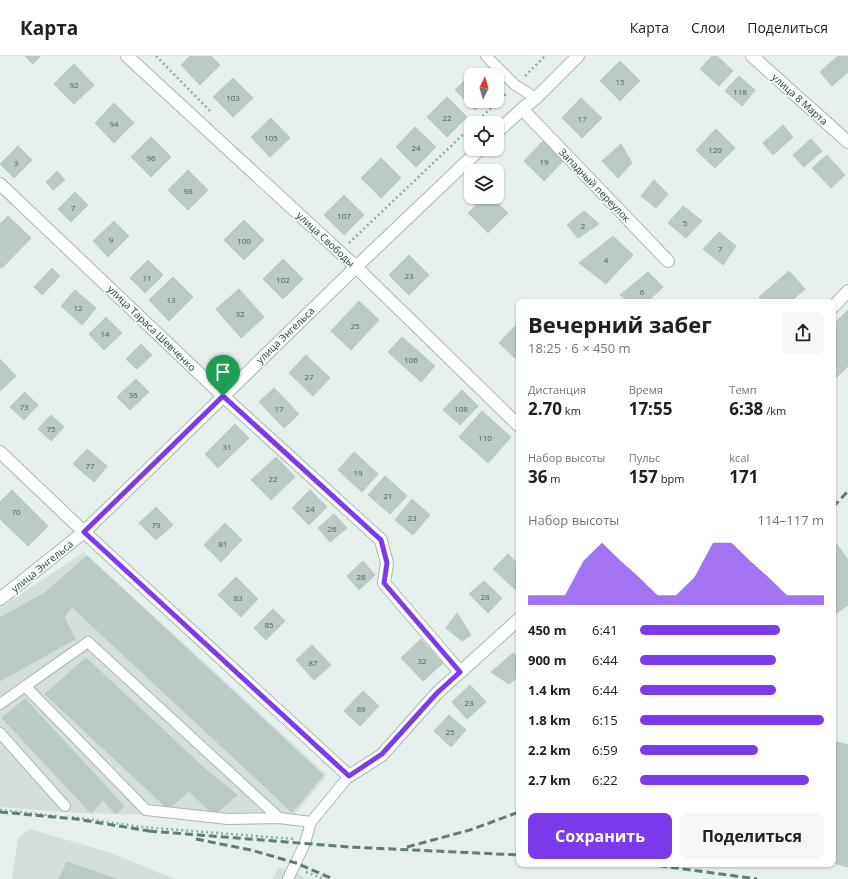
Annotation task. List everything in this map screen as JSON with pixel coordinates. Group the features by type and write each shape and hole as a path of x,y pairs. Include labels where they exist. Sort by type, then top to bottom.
{"street":[{"name":"улица Свободы","path":"127,56 356,266 516,423"},
{"path":"504,125 522,108 536,98 578,56"},
{"name":"улица 8 Марта","path":"752,56 848,142"},
{"name":"Западный переулок","path":"522,108 668,261"},
{"name":"улица Энгельса","path":"0,599 84,532 356,266 473,156"},
{"name":"улица Тараса Шевченко","path":"0,184 223,396 381,540 387,563 384,583 460,672"},
{"path":"836,304 848,292"},
{"path":"0,452 84,532 349,776 382,754 437,693 516,622"}],"lane":[{"path":"486,56 515,85 536,98"},
{"path":"0,704 88,642 279,818"},
{"path":"25,686 146,810 228,819 279,818 311,822"},
{"path":"0,733 65,806"},
{"path":"288,879 306,840 311,822 349,776"}],"path":[{"path":"156,56 211,113"},
{"path":"344,248 464,134"},
{"path":"0,810 60,816"},
{"path":"67,817 142,827 306,840"},
{"path":"294,867 324,879"}],"shaded area":[{"path":"84,552 327,775 291,819 77,813 0,807 0,608"},
{"path":"30,829 111,853 175,879 12,879 18,838"},
{"path":"279,867 298,874 308,879 272,879"}],"building":[{"path":"25,56 40,56 33,64"},
{"path":"190,56 211,56 220,65 200,85 181,65"},
{"path":"712,56 717,56 733,71 719,86 700,69"},
{"path":"838,56 848,56 848,72 832,86 820,72"},
{"path":"620,61 640,81 620,101 600,81"},
{"path":"74,64 94,85 74,104 54,84"},
{"path":"739,76 755,90 742,106 725,91"},
{"path":"233,78 253,98 233,117 213,97"},
{"path":"464,81 464,99 455,90"},
{"path":"447,97 466,116 464,116 464,120 447,137 427,117"},
{"path":"581,98 602,118 582,138 562,118"},
{"path":"114,103 134,123 114,143 95,123"},
{"path":"271,118 290,138 270,157 251,137"},
{"path":"783,125 793,137 773,155 763,143"},
{"path":"415,127 436,147 416,167 396,147"},
{"path":"716,129 735,148 715,168 696,150"},
{"path":"151,137 171,157 151,177 131,157"},
{"path":"811,139 822,151 804,167 793,155"},
{"path":"543,141 563,161 544,181 524,161"},
{"path":"621,144 632,163 618,178 602,161"},
{"path":"18,146 32,160 14,178 0,164"},
{"path":"827,155 845,175 831,188 812,168"},
{"path":"381,158 401,178 381,198 361,178"},
{"path":"188,170 208,190 188,210 168,190"},
{"path":"57,171 65,180 53,190 46,182"},
{"path":"654,180 668,194 656,208 641,196"},
{"path":"75,192 88,205 71,222 58,209"},
{"path":"344,195 364,215 344,235 324,215"},
{"path":"477,204 498,204 508,213 488,233 468,213"},
{"path":"683,206 702,221 686,238 668,223"},
{"path":"584,211 599,224 578,238 567,225"},
{"path":"8,216 31,238 2,268 0,267 0,224"},
{"path":"244,220 264,240 244,260 224,240"},
{"path":"114,221 129,236 108,257 93,241"},
{"path":"719,232 736,246 723,265 703,249"},
{"path":"613,236 633,255 606,284 579,263"},
{"path":"409,255 429,275 409,295 389,275"},
{"path":"283,259 303,279 283,299 263,279"},
{"path":"148,260 163,275 145,293 130,278"},
{"path":"52,268 60,276 42,295 34,287"},
{"path":"789,271 805,289 793,299 761,299 759,297"},
{"path":"648,272 663,287 650,299 625,299 620,295"},
{"path":"173,277 193,297 169,321 149,300"},
{"path":"239,289 264,317 241,338 216,309"},
{"path":"75,290 96,308 82,325 61,306"},
{"path":"359,301 379,320 351,350 331,331"},
{"path":"848,310 848,366 836,378 836,322"},
{"path":"106,317 122,333 104,350 89,334"},
{"path":"516,325 516,357 515,358 499,343"},
{"path":"402,337 435,366 421,382 388,352"},
{"path":"141,344 152,355 137,369 126,359"},
{"path":"306,355 330,378 313,396 289,373"},
{"path":"0,359 16,376 0,391"},
{"path":"136,379 149,392 130,410 117,397"},
{"path":"274,388 299,414 284,428 259,402"},
{"path":"462,390 478,406 460,425 443,410"},
{"path":"25,392 38,405 24,420 10,407"},
{"path":"482,411 511,437 488,463 459,437"},
{"path":"51,415 64,427 51,441 38,429"},
{"path":"235,424 249,438 218,468 205,454"},
{"path":"87,449 107,466 94,482 73,464"},
{"path":"354,452 378,474 362,492 338,470"},
{"path":"276,457 295,477 271,500 251,480"},
{"path":"385,476 407,496 390,514 368,495"},
{"path":"12,490 48,526 28,546 0,519 0,502"},
{"path":"310,490 327,507 309,525 292,508"},
{"path":"412,499 430,515 413,535 395,520"},
{"path":"156,507 173,525 156,540 139,523"},
{"path":"334,514 347,528 330,542 318,528"},
{"path":"225,523 242,540 221,562 204,545"},
{"path":"836,543 848,560 848,605 836,614"},
{"path":"508,554 516,562 516,590 493,569"},
{"path":"87,556 323,775 292,812 72,607 64,617 75,639 0,681 0,618 45,593"},
{"path":"363,561 375,575 359,590 347,576"},
{"path":"236,577 258,599 241,617 218,595"},
{"path":"484,581 502,598 488,613 469,594"},
{"path":"273,609 285,621 266,640 254,628"},
{"path":"457,613 471,635 462,641 446,628"},
{"path":"421,639 443,663 423,681 401,658"},
{"path":"312,645 331,665 314,680 296,660"},
{"path":"513,653 516,656 516,678 509,684 491,672"},
{"path":"86,658 205,769 237,795 214,815 189,791 168,809 45,694"},
{"path":"470,685 486,702 467,719 452,702"},
{"path":"363,691 379,706 360,726 344,711"},
{"path":"25,699 124,806 116,814 103,800 91,813 2,718"},
{"path":"449,715 466,730 451,747 434,731"},
{"path":"836,742 848,745 848,867 836,864"},
{"path":"67,862 116,879 59,879"}],"railway":[{"path":"836,504 848,491"},
{"path":"0,812 76,819 155,832"},
{"path":"407,847 470,830 516,813"},
{"path":"149,831 349,847 516,855"},
{"path":"196,839 251,850 296,863 333,879"},
{"path":"669,867 757,879"}],"route":[{"path":"223,396 381,540 387,563 384,583 460,672 437,693 382,754 349,776 84,532 223,396"}]}
